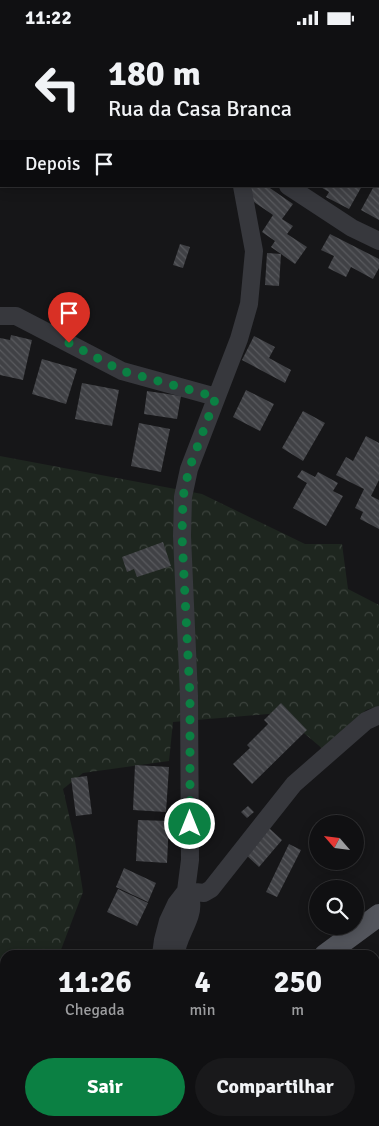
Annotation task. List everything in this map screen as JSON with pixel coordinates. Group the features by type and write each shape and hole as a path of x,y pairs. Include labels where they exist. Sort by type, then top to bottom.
{"main road":[{"path":"332,950 379,915"}],"street":[{"path":"162,950 168,921 176,903 186,891 190,860 190,696 182,536 183,497 189,469 239,339 249,304 254,251 242,187"},
{"path":"290,187 352,228 379,241"},
{"path":"0,316 16,316 122,371 216,397"},
{"path":"186,891 204,893 211,889 294,784 366,721 379,715"},
{"path":"177,950 191,910 191,901 186,891"}],"green space":[{"path":"0,456 202,494 305,544 342,544 348,589 379,605 379,706 366,710 324,750 280,713 173,722 169,761 83,773 63,789 75,841 83,892 61,950 0,950"}],"building":[{"path":"249,187 268,187 293,204 282,219 293,226 287,234 307,247 295,264 271,247 275,241 262,232 273,215 244,195"},
{"path":"321,187 361,187 349,209 326,197 329,192"},
{"path":"373,187 379,187 379,220 361,210"},
{"path":"330,234 379,259 379,268 373,279 351,267 346,277 328,268 334,256 321,250"},
{"path":"180,244 190,247 183,268 173,265"},
{"path":"267,253 281,254 279,286 265,285"},
{"path":"11,335 32,340 23,380 0,375 0,338 10,340"},
{"path":"254,336 275,347 269,358 291,370 285,383 242,360"},
{"path":"42,359 77,369 66,404 32,394"},
{"path":"82,383 119,390 112,426 75,419"},
{"path":"246,390 274,404 260,431 233,417"},
{"path":"147,391 181,396 177,419 144,414"},
{"path":"303,411 325,423 303,461 282,448"},
{"path":"139,423 170,429 161,472 131,466"},
{"path":"366,436 379,443 379,480 371,496 379,500 379,529 360,519 363,512 355,508 364,489 336,475 346,457 353,461"},
{"path":"302,470 315,477 318,472 338,483 333,491 343,496 326,526 293,508 307,483 297,477"},
{"path":"163,542 171,566 137,577 134,569 127,572 122,557"},
{"path":"281,703 307,730 252,784 233,764 250,748 247,745 268,724 264,720"},
{"path":"135,765 169,767 166,812 133,810"},
{"path":"87,776 92,814 76,816 71,778"},
{"path":"248,806 254,812 247,818 241,812"},
{"path":"138,820 169,821 167,863 136,861"},
{"path":"269,828 282,840 259,867 245,854"},
{"path":"289,844 301,850 277,897 266,892"},
{"path":"124,868 156,883 148,902 116,887"},
{"path":"118,889 148,903 137,926 107,912"}],"route":[{"path":"69,343 122,371 216,397 189,469 183,497 182,536 190,696 190,824"}]}
